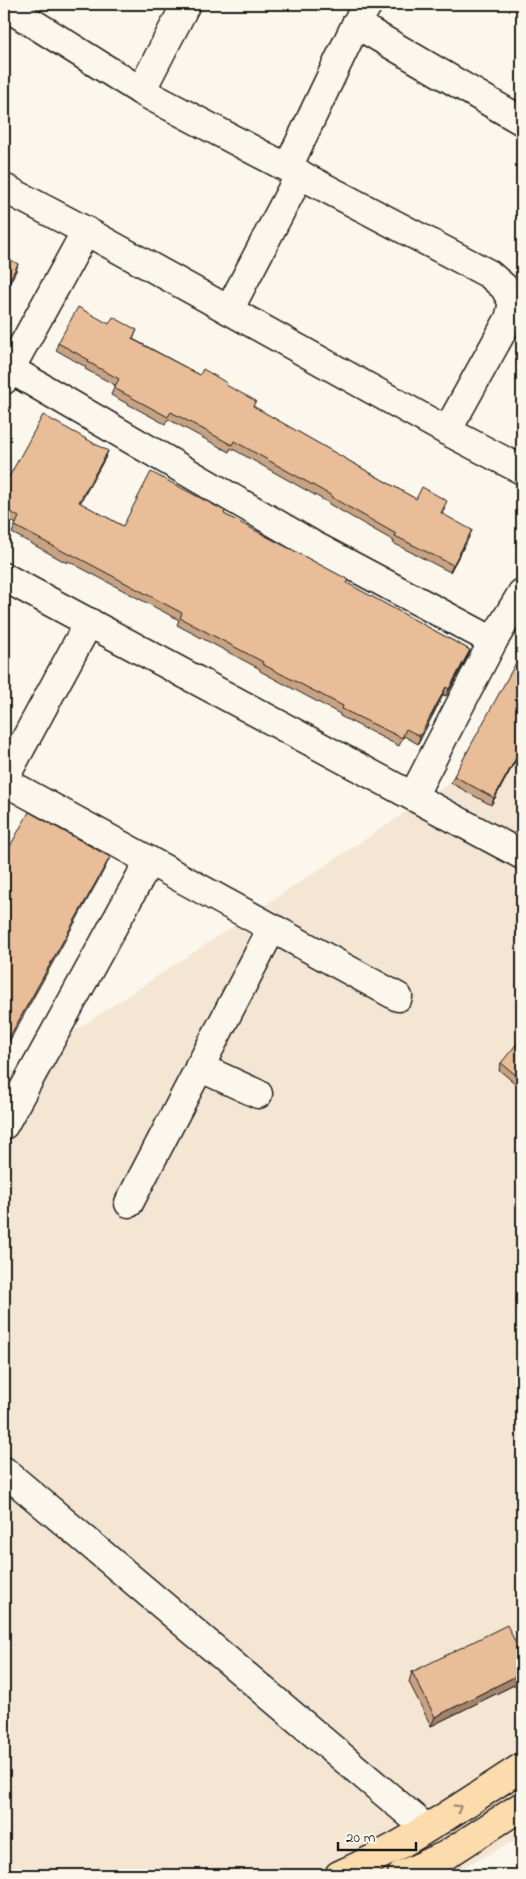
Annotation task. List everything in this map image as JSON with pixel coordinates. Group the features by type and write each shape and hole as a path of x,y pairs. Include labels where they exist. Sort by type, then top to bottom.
{"main road":[{"path":"339,1875 365,1864 426,1828 522,1767"},
{"path":"402,1875 446,1855 522,1806"}],"street":[{"path":"141,91 186,4"},
{"path":"4,5 141,91 489,274 504,287 513,303 509,319 447,431"},
{"path":"228,310 294,171 362,14 522,121"},
{"path":"4,188 86,231 447,431 522,470"},
{"path":"86,231 7,375 313,545 492,641"},
{"path":"4,577 522,854"},
{"path":"413,796 492,641 522,593"},
{"path":"89,622 4,780 398,997"},
{"path":"4,1125 149,861"},
{"path":"129,1202 272,928"},
{"path":"199,1067 258,1094"},
{"path":"4,1471 426,1828"}],"shaded area":[{"path":"507,4 522,4 522,16"},
{"path":"522,736 522,1837 448,1875 4,1875 4,1077"}],"building":[{"path":"4,256 18,264 4,291"},
{"path":"78,307 109,324 113,317 137,330 132,339 200,375 203,369 227,383 226,385 256,401 253,406 416,499 422,487 447,501 441,513 472,530 453,565 395,536 396,534 332,496 234,441 232,445 171,412 168,417 114,388 119,379 58,343"},
{"path":"43,415 108,451 79,502 123,526 151,472 225,511 224,514 349,580 347,583 470,650 449,689 446,687 420,736 406,729 402,738 342,709 343,706 262,664 263,662 180,618 182,613 15,526 19,517 4,508 4,486"},
{"path":"518,659 522,661 522,747 494,798 454,776"},
{"path":"29,812 110,857 4,1047 4,857"},
{"path":"519,1041 522,1043 522,1080 501,1063"},
{"path":"507,1625 522,1656 522,1673 435,1717 412,1672"}]}
